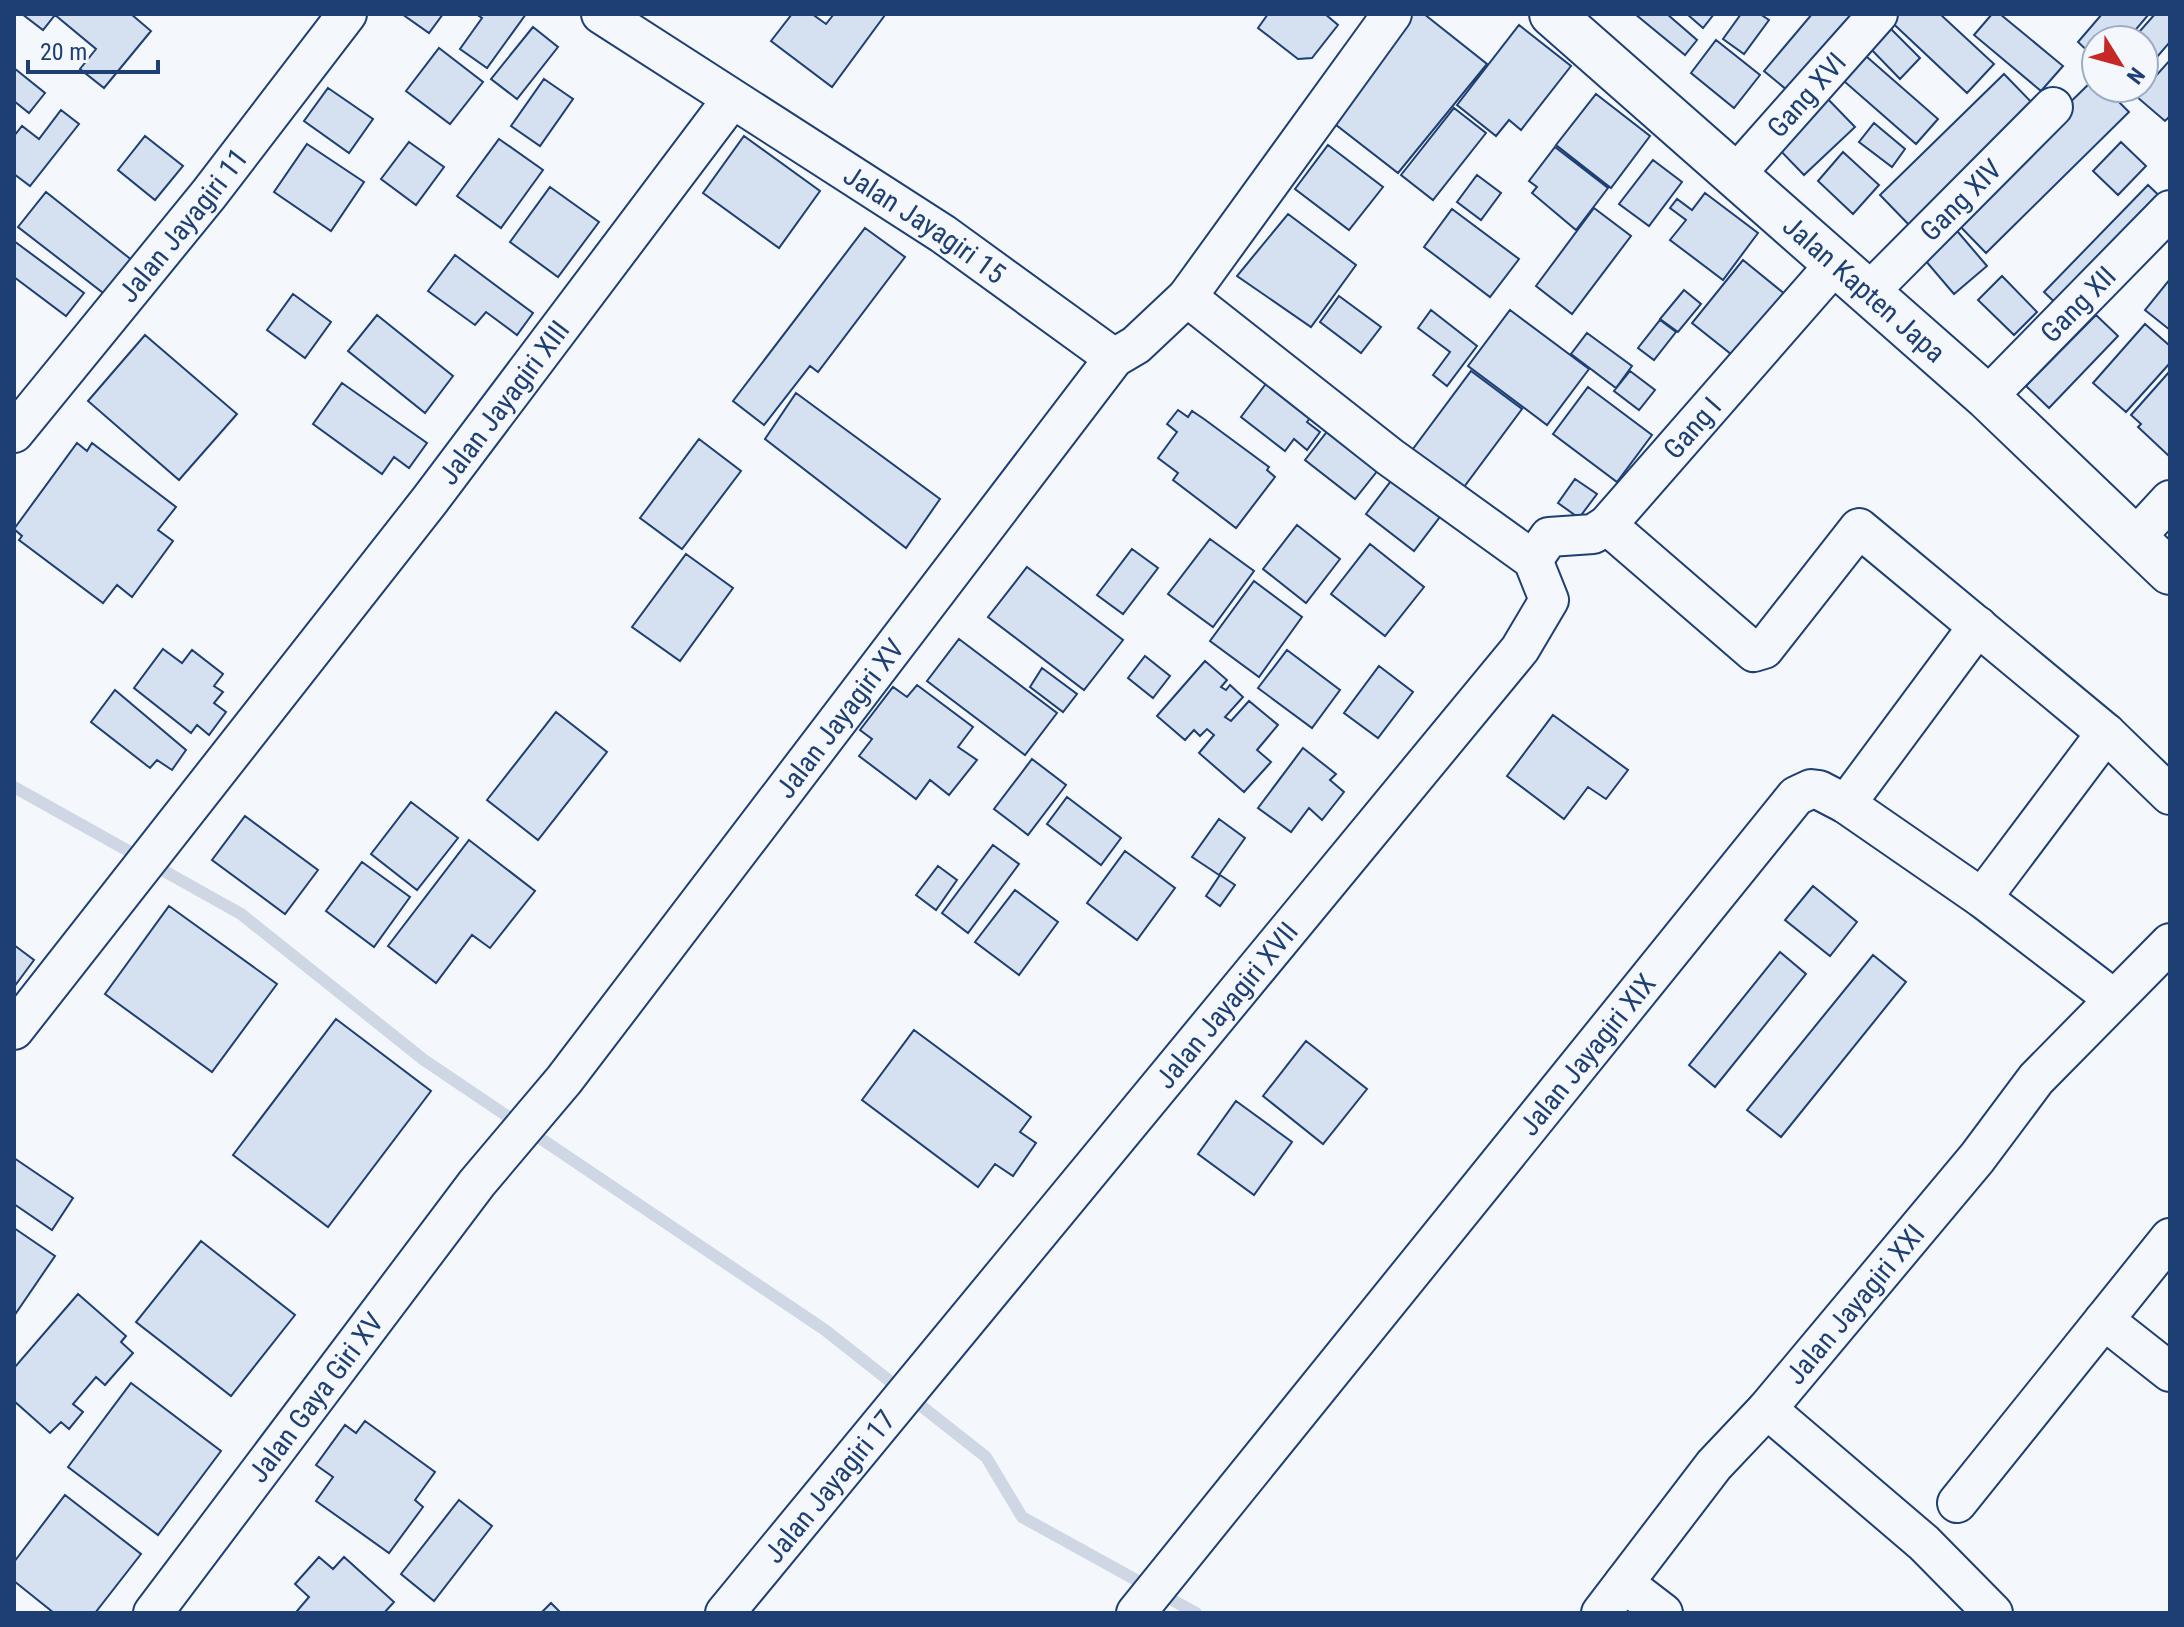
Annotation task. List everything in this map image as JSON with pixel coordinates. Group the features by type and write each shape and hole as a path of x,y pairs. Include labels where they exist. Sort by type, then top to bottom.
{"street":[{"name":"Jalan Jayagiri 11","path":"14,433 209,194 347,14"},
{"path":"601,14 732,99"},
{"name":"Jalan Jayagiri XV","path":"477,1183 564,1080 1114,358 1136,345 1187,297 1392,14"},
{"name":"Jalan Kapten Japa","path":"1552,14 1987,397 2170,572"},
{"name":"Gang XVI","path":"1736,174 1878,14"},
{"name":"Jalan Jayagiri 15","path":"732,99 943,234 1114,358"},
{"name":"Jalan Jayagiri XIII","path":"14,1030 430,500 732,99"},
{"name":"Gang XIV","path":"1869,292 2053,107"},
{"name":"Gang XII","path":"1987,397 2170,210"},
{"name":"Gang I","path":"1607,525 1837,262"},
{"path":"1187,297 1390,457 1533,560 1549,537 1593,534 1607,525 1754,652 1764,649 1859,528 2106,733 2170,795"},
{"path":"2134,539 2170,500"},
{"name":"Jalan Jayagiri XVII","path":"932,1360 1520,649 1549,600 1533,560"},
{"path":"1846,804 1978,626"},
{"path":"1982,898 2106,733"},
{"name":"Jalan Jayagiri XIX","path":"1136,1613 1796,796 1811,789 1819,790 1846,804 1982,898 2114,999"},
{"name":"Jalan Jayagiri XXI","path":"1601,1613 1714,1465 1767,1409 1977,1158 2036,1079 2170,943"},
{"name":"Jalan Gaya Giri XV","path":"153,1613 477,1183"},
{"path":"1957,1503 2170,1238"},
{"path":"2104,1320 2170,1372"},
{"name":"Jalan Jayagiri 17","path":"725,1613 932,1360"},
{"path":"1767,1409 1924,1543 1993,1613"},
{"path":"1624,1583 1663,1613"}],"building":[{"path":"22,14 131,14 151,31 104,88 80,69 96,49 55,15 43,30"},
{"path":"402,14 443,14 429,33"},
{"path":"476,14 526,14 487,68 460,49 482,18"},
{"path":"792,14 812,14 826,24 834,14 885,15 832,87 771,41"},
{"path":"1268,14 1325,14 1338,25 1312,58 1298,59 1258,28"},
{"path":"1411,14 1424,14 1487,64 1398,173 1331,121"},
{"path":"1635,14 1667,14 1697,40 1685,55"},
{"path":"1687,14 1714,14 1703,28"},
{"path":"1741,14 1760,14 1769,20 1744,54 1723,39"},
{"path":"1812,14 1871,14 1799,100 1764,71"},
{"path":"1883,14 1940,14 1994,64 1967,93"},
{"path":"1992,14 2000,14 2063,66 2041,91 1974,35"},
{"path":"2102,14 2149,14 2141,24 2093,24"},
{"path":"2155,14 2170,14 2170,42 2160,54 2160,24 2146,24"},
{"path":"1885,23 1920,58 1900,79 1865,43"},
{"path":"1519,25 1571,66 1521,130 1509,120 1496,136 1457,105"},
{"path":"533,27 558,47 517,99 491,79"},
{"path":"1716,40 1760,75 1734,108 1691,73"},
{"path":"439,48 483,82 450,124 406,91"},
{"path":"1859,50 1938,119 1916,144 1837,75"},
{"path":"2170,60 2170,116 2165,121 2145,104 2160,104 2160,71"},
{"path":"14,68 45,93 29,113 14,101"},
{"path":"2004,74 2037,108 1913,229 1880,195"},
{"path":"544,79 573,99 540,146 511,126"},
{"path":"328,88 373,119 349,153 304,121"},
{"path":"2080,93 2080,104 2121,104 2129,112 1986,253 1952,218"},
{"path":"1596,94 1650,136 1611,188 1556,145"},
{"path":"1823,94 1855,127 1804,175 1773,143"},
{"path":"1454,108 1486,133 1433,200 1401,175"},
{"path":"61,110 79,124 30,186 14,174 14,136 22,126 39,139"},
{"path":"1874,123 1905,149 1892,167 1859,142"},
{"path":"145,136 183,166 155,200 118,170"},
{"path":"744,136 820,191 779,248 703,193"},
{"path":"499,139 543,170 501,228 457,196"},
{"path":"409,142 444,167 416,205 381,179"},
{"path":"2121,142 2146,166 2118,195 2093,171"},
{"path":"307,144 364,182 331,231 274,192"},
{"path":"1328,145 1383,187 1349,230 1295,189"},
{"path":"1555,147 1608,188 1576,230 1532,193 1537,187 1529,181"},
{"path":"1843,152 1879,185 1853,214 1818,181"},
{"path":"1653,160 1682,182 1649,226 1619,204"},
{"path":"1477,175 1501,193 1481,220 1457,202"},
{"path":"2148,185 2168,204 2064,311 2044,292"},
{"path":"550,187 599,222 558,277 510,242"},
{"path":"46,192 138,265 111,299 18,227"},
{"path":"1705,193 1758,233 1723,280 1670,240 1686,220 1670,208 1677,199 1692,210"},
{"path":"1594,208 1631,236 1572,314 1536,286"},
{"path":"1452,209 1519,259 1490,297 1424,247"},
{"path":"1288,214 1356,265 1311,327 1237,276"},
{"path":"1952,225 1987,266 1954,294 1919,253"},
{"path":"865,228 905,257 818,372 810,366 764,425 733,401"},
{"path":"14,241 84,293 66,316 14,277"},
{"path":"455,255 533,313 517,335 486,312 475,325 428,291"},
{"path":"1743,260 1786,295 1736,358 1692,323"},
{"path":"2002,276 2037,312 2014,335 1978,300"},
{"path":"2170,279 2170,330 2145,310"},
{"path":"1684,290 1701,304 1678,332 1660,319"},
{"path":"293,294 331,322 305,358 267,330"},
{"path":"1339,296 1381,327 1361,353 1320,322"},
{"path":"1431,310 1477,346 1447,386 1433,375 1450,352 1418,328"},
{"path":"1510,310 1589,369 1547,425 1468,366"},
{"path":"377,315 453,376 425,413 348,351"},
{"path":"2096,315 2118,336 2049,408 2026,386"},
{"path":"1660,320 1676,332 1654,360 1638,348"},
{"path":"2145,324 2170,346 2170,363 2126,412 2093,383"},
{"path":"1587,333 1632,366 1616,388 1571,354"},
{"path":"145,335 237,414 179,480 88,401"},
{"path":"1471,371 1522,409 1458,495 1407,457"},
{"path":"1630,371 1655,390 1639,410 1614,391"},
{"path":"2170,371 2170,457 2138,427 2141,424 2131,415"},
{"path":"1274,373 1318,407 1307,422 1320,432 1307,450 1294,439 1285,451 1241,417"},
{"path":"342,383 427,443 409,468 394,457 382,474 313,424"},
{"path":"1588,387 1652,435 1617,482 1553,434"},
{"path":"796,393 940,499 906,548 765,439"},
{"path":"1178,410 1188,417 1192,411 1204,419 1269,467 1267,470 1275,477 1236,528 1173,480 1178,473 1158,458 1177,432 1167,424"},
{"path":"1336,420 1386,460 1355,499 1305,460"},
{"path":"699,439 741,471 682,549 640,518"},
{"path":"77,443 87,451 92,443 176,507 158,530 173,541 132,597 117,585 103,603 19,540 22,536 14,529"},
{"path":"1400,469 1449,505 1414,551 1366,514"},
{"path":"1575,479 1597,494 1579,518 1558,503"},
{"path":"1297,525 1340,559 1306,603 1263,569"},
{"path":"1210,539 1254,571 1213,627 1168,594"},
{"path":"1370,544 1424,587 1385,636 1331,594"},
{"path":"1132,549 1158,568 1123,614 1097,595"},
{"path":"686,554 733,588 680,661 632,627"},
{"path":"1027,567 1123,640 1084,690 988,617"},
{"path":"1254,581 1302,617 1259,677 1210,641"},
{"path":"959,639 1057,713 1025,755 927,681"},
{"path":"163,649 182,663 192,650 223,674 214,686 223,692 214,703 226,712 209,735 197,725 191,733 134,688"},
{"path":"1287,650 1340,690 1312,728 1258,688"},
{"path":"1145,656 1170,676 1153,698 1128,678"},
{"path":"1205,661 1227,680 1221,687 1226,690 1230,685 1243,697 1225,717 1231,721 1249,701 1278,725 1257,750 1271,762 1244,792 1199,753 1214,735 1207,729 1200,736 1194,730 1185,740 1157,716"},
{"path":"1379,666 1413,692 1378,738 1344,713"},
{"path":"1042,668 1077,694 1063,712 1030,687"},
{"path":"917,685 973,727 958,747 977,760 949,795 930,780 916,799 859,756 872,739 860,730 893,687 907,697"},
{"path":"115,690 186,750 172,770 157,760 150,768 91,722"},
{"path":"556,712 607,752 538,840 487,800"},
{"path":"1553,715 1628,770 1606,799 1588,787 1564,819 1507,776"},
{"path":"1303,748 1336,774 1330,780 1344,792 1322,820 1309,808 1291,832 1258,808"},
{"path":"1032,759 1066,785 1028,835 994,809"},
{"path":"1067,797 1121,838 1101,865 1047,824"},
{"path":"411,802 458,838 417,890 371,854"},
{"path":"245,816 318,870 285,914 212,860"},
{"path":"1219,819 1245,838 1219,875 1192,857"},
{"path":"469,840 535,891 490,948 472,935 436,983 388,946"},
{"path":"993,845 1019,864 968,933 942,913"},
{"path":"1125,851 1175,888 1137,940 1087,903"},
{"path":"362,862 410,897 374,947 326,911"},
{"path":"938,866 957,880 936,910 916,895"},
{"path":"1220,875 1235,885 1220,906 1206,896"},
{"path":"1813,886 1857,922 1830,956 1785,920"},
{"path":"1015,890 1058,922 1019,975 975,942"},
{"path":"169,906 277,984 212,1072 105,994"},
{"path":"14,945 34,960 14,987"},
{"path":"1780,952 1806,974 1715,1087 1689,1065"},
{"path":"1873,955 1906,982 1781,1137 1747,1110"},
{"path":"336,1019 431,1091 328,1227 233,1155"},
{"path":"914,1030 1031,1117 1020,1132 1036,1143 1013,1176 995,1164 978,1187 862,1100"},
{"path":"1306,1041 1367,1089 1323,1144 1263,1096"},
{"path":"1236,1101 1292,1142 1254,1195 1198,1154"},
{"path":"14,1158 73,1198 52,1230 14,1204"},
{"path":"14,1228 55,1256 14,1316"},
{"path":"201,1241 295,1315 231,1396 136,1322"},
{"path":"78,1294 126,1336 121,1342 133,1353 105,1385 96,1377 73,1404 83,1412 69,1429 61,1422 50,1433 14,1401 14,1368"},
{"path":"131,1383 221,1451 158,1535 68,1467"},
{"path":"365,1421 435,1472 415,1500 423,1507 389,1553 316,1501 333,1477 316,1465 345,1425 356,1433"},
{"path":"65,1495 141,1554 95,1613 54,1613 14,1581 14,1562"},
{"path":"459,1500 492,1526 434,1601 401,1574"},
{"path":"319,1557 333,1569 344,1557 394,1602 384,1613 300,1613 297,1611 309,1597 295,1584"},
{"path":"551,1603 561,1613 541,1613"}],"waterway":[{"path":"14,787 241,914 424,1060 825,1330 986,1457 1022,1517 1196,1613"}]}
